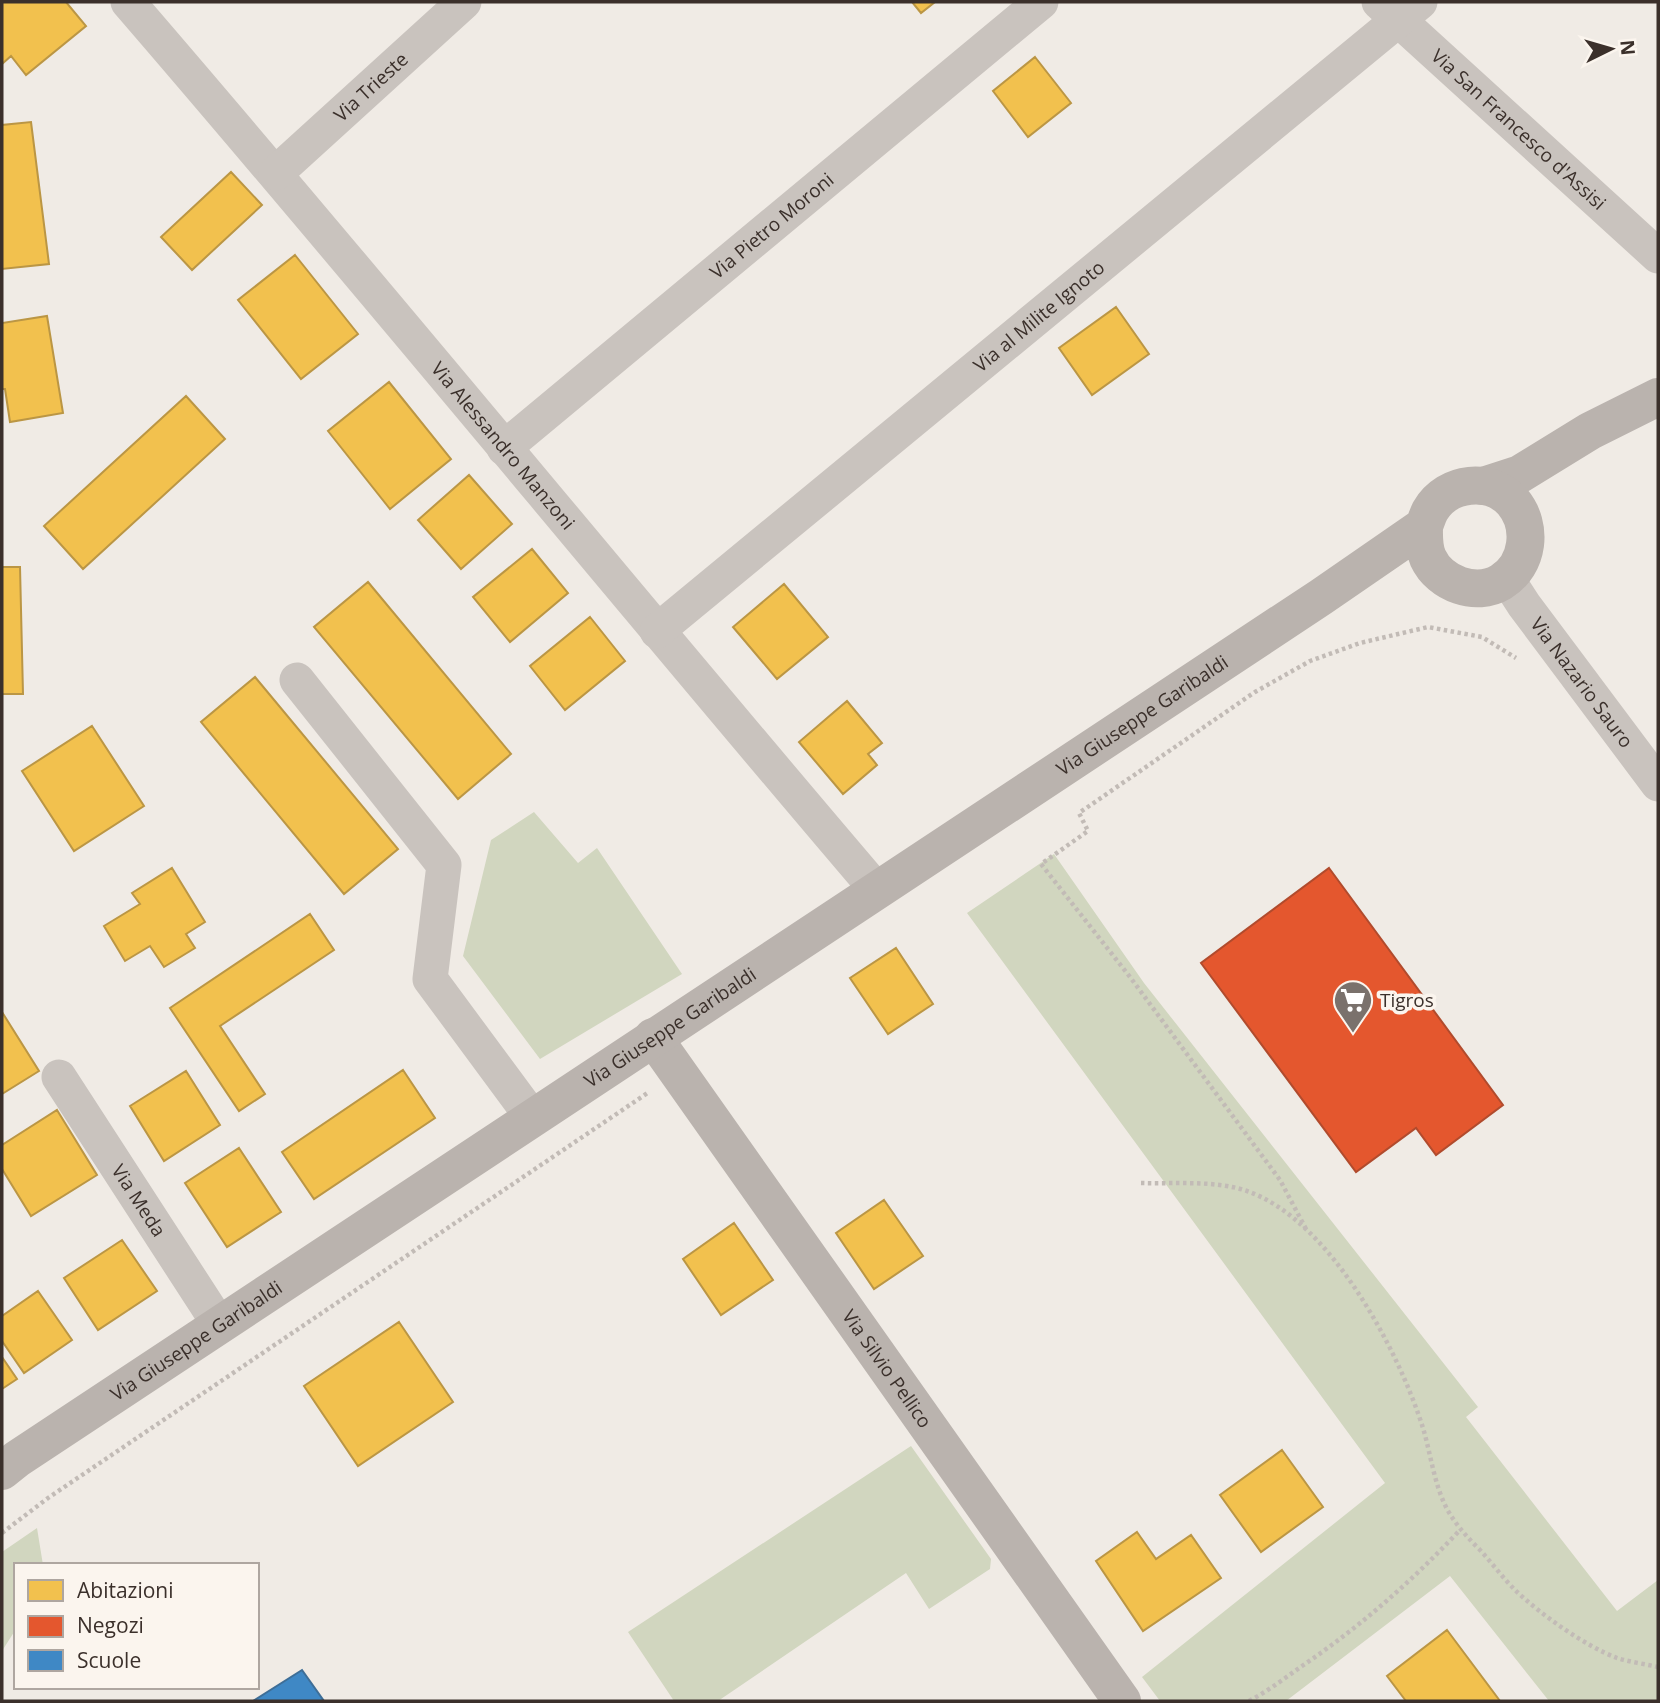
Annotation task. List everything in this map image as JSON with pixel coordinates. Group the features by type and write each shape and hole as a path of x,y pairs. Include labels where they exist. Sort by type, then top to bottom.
{"street":[{"name":"Via Alessandro Manzoni","path":"128,2 276,173 657,631 876,889"},
{"name":"Via Trieste","path":"276,173 464,2"},
{"name":"Via Pietro Moroni","path":"504,448 1041,2"},
{"name":"Via San Francesco d'Assisi","path":"1399,8 1658,256"},
{"name":"Via al Milite Ignoto","path":"657,631 1399,8"},
{"name":"Via Giuseppe Garibaldi","path":"7,1464 1321,597 1424,526 1431,509 1443,496 1458,488 1483,486 1520,474 1590,431 1658,397"},
{"name":"Via Giuseppe Garibaldi","path":"1526,534 1538,491 1590,431"},
{"path":"1424,526 1423,542 1428,558 1437,572 1450,582 1466,587 1510,588 1521,560 1526,534 1520,510 1508,497 1493,488 1483,486"},
{"name":"Via Giuseppe Garibaldi","path":"1321,597 1433,565"},
{"name":"Via Nazario Sauro","path":"1510,588 1658,784"},
{"path":"297,680 444,865 430,979 532,1117"},
{"name":"Via Silvio Pellico","path":"653,1037 1122,1701"},
{"name":"Via Meda","path":"59,1077 219,1324"}],"path":[{"path":"1306,1229 1280,1180 1041,863 1088,831 1079,813 1255,692 1310,661 1360,643 1428,627 1482,637 1534,669 1559,651"},
{"path":"2,1533 48,1498 678,1072"},
{"path":"1141,1183 1218,1186 1246,1191 1278,1206 1306,1229 1346,1276 1387,1339 1423,1428 1439,1490 1460,1530 1516,1591 1577,1638 1617,1658 1658,1667"},
{"path":"1248,1701 1372,1616 1415,1578 1460,1530"}],"green space":[{"path":"534,812 578,863 597,848 682,974 540,1059 463,956 491,840"},
{"path":"1054,854 1144,983 1478,1407 1466,1417 1617,1611 1658,1580 1658,1701 1549,1701 1450,1576 1286,1701 1160,1701 1142,1677 1385,1483 967,913"},
{"path":"911,1446 991,1559 990,1569 929,1609 906,1573 718,1701 674,1701 628,1632"},
{"path":"37,1528 43,1563 14,1563 14,1632 2,1651 2,1552"}],"building: Abitazioni":[{"path":"2,2 66,2 86,26 26,75 11,56 2,64"},
{"path":"912,2 935,2 921,13"},
{"path":"1035,57 1071,103 1028,137 993,91"},
{"path":"31,122 49,264 2,269 2,125"},
{"path":"231,172 262,205 192,270 161,237"},
{"path":"295,255 358,334 301,379 238,300"},
{"path":"1116,307 1149,354 1092,395 1059,348"},
{"path":"47,316 63,413 10,422 5,389 2,389 2,323"},
{"path":"389,382 451,459 390,509 328,431"},
{"path":"186,396 225,439 83,569 44,526"},
{"path":"469,475 512,524 461,569 418,520"},
{"path":"532,549 568,593 510,642 473,597"},
{"path":"2,567 20,567 23,694 2,694"},
{"path":"368,582 511,754 458,799 314,627"},
{"path":"784,584 828,637 777,679 733,627"},
{"path":"590,617 625,661 565,710 530,666"},
{"path":"255,677 398,849 344,894 201,722"},
{"path":"847,701 882,743 868,754 877,765 843,794 799,742"},
{"path":"92,726 144,806 74,851 22,771"},
{"path":"172,868 205,922 186,934 195,948 164,967 150,946 125,961 104,926 140,904 132,893"},
{"path":"310,914 334,950 220,1026 265,1094 239,1111 170,1008"},
{"path":"896,948 933,1004 888,1034 850,978"},
{"path":"2,1012 39,1071 2,1094"},
{"path":"403,1070 435,1118 314,1199 282,1152"},
{"path":"186,1071 220,1125 164,1161 130,1106"},
{"path":"57,1110 97,1175 31,1216 2,1169 2,1145"},
{"path":"239,1148 281,1212 227,1247 185,1183"},
{"path":"884,1200 923,1256 874,1289 836,1233"},
{"path":"734,1223 773,1280 721,1315 683,1259"},
{"path":"122,1240 157,1291 98,1330 64,1278"},
{"path":"38,1291 72,1340 24,1373 2,1341 2,1316"},
{"path":"399,1322 453,1402 358,1466 304,1386"},
{"path":"2,1357 17,1379 2,1389"},
{"path":"1282,1450 1323,1507 1261,1552 1220,1495"},
{"path":"1137,1532 1156,1559 1191,1535 1221,1578 1143,1631 1096,1561"},
{"path":"1447,1630 1500,1701 1406,1701 1387,1676"}],"building: Negozi":[{"name":"Tigros","path":"1329,868 1503,1105 1436,1155 1416,1128 1356,1172 1201,963"}],"building: Scuole":[{"path":"302,1670 324,1701 253,1701"}],"place":[{"name":"Tigros","path":"1353,1034"}]}
